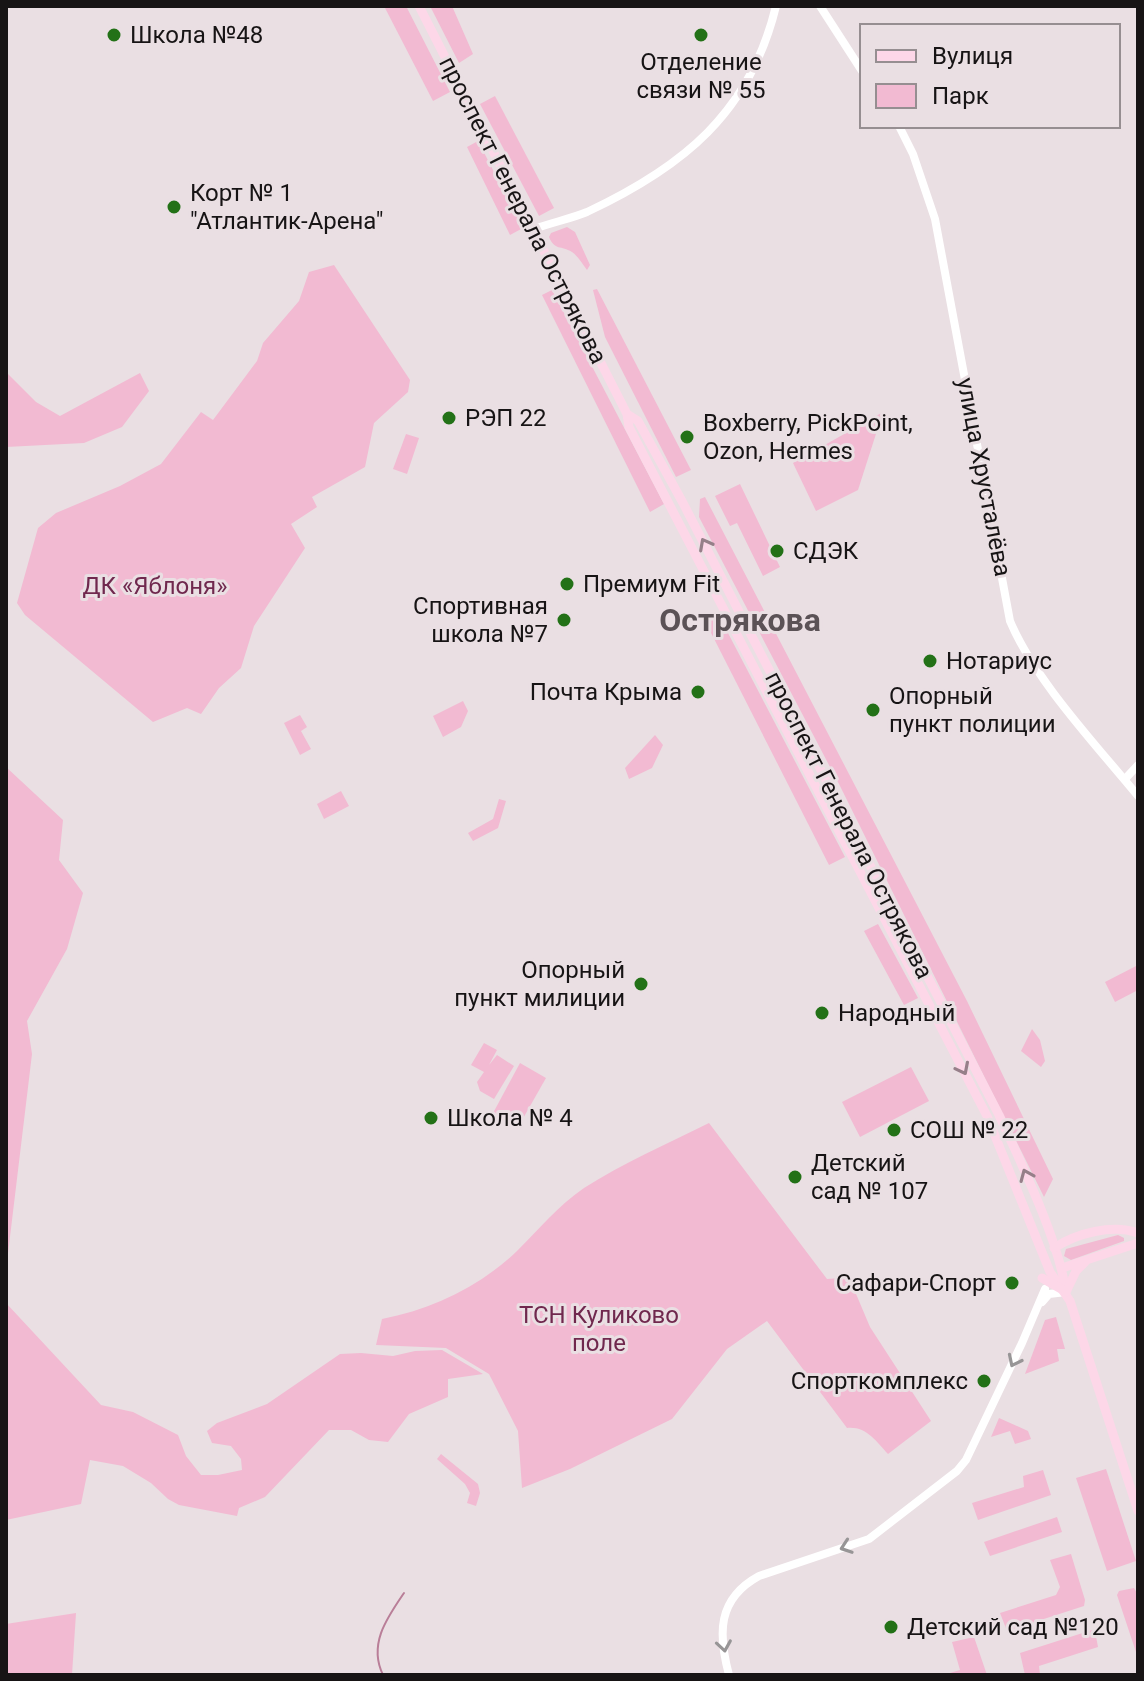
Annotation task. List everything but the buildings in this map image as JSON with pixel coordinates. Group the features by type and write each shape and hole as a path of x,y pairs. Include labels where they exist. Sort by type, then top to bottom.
{"main road":[{"name":"проспект Генерала Острякова","path":"419,6 627,414 629,427 988,1119 1038,1236 1050,1275 1066,1292 1138,1511"},
{"path":"534,229 583,213 651,178 686,155 731,105 750,76 769,34 776,6"},
{"path":"820,6 860,68"},
{"name":"улица Хрусталёва","path":"900,128 913,154 935,219 1010,621 1019,643 1043,677 1138,796"},
{"name":"проспект Генерала Острякова","path":"627,414 638,421 683,503 999,1115 1054,1248 1050,1275"},
{"path":"1125,779 1138,765"},
{"path":"1120,1228 1127,1235 1125,1246"},
{"path":"1054,1248 1063,1242 1120,1228 1138,1233"},
{"path":"729,1675 722,1641 724,1618 730,1601 751,1581 869,1539 957,1471 971,1451 1050,1275 1138,1243"},
{"path":"1066,1292 1076,1271 1091,1258"},
{"path":"1050,1275 1066,1292"},
{"path":"1036,1312 1045,1297 1066,1292"}],"green space":[{"path":"384,6 406,6 450,92 433,101"},
{"path":"430,6 452,6 473,54 459,63"},
{"path":"495,96 554,208 539,216 480,104"},
{"path":"478,141 523,228 510,235 467,147"},
{"path":"567,227 575,232 590,265 587,270 574,254 556,246 549,237 551,233"},
{"name":"ДК «Яблоня»","path":"334,265 410,380 408,392 374,423 365,467 312,497 317,507 291,524 305,548 254,626 241,668 219,688 201,714 187,708 153,722 25,615 17,603 38,528 56,513 120,486 161,464 201,412 213,420 257,361 263,343 299,301 309,272"},
{"path":"597,289 691,470 676,477 605,337 593,290"},
{"path":"552,290 664,504 650,512 542,295"},
{"path":"6,372 36,402 60,416 140,373 149,391 122,427 84,443 6,447"},
{"path":"883,412 858,490 816,511 793,463"},
{"path":"406,434 419,438 407,474 393,469"},
{"path":"740,484 780,567 763,576 737,523 730,526 715,496"},
{"path":"705,497 967,1001 1053,1179 1044,1197 840,786 699,517 700,499"},
{"path":"717,612 845,857 829,865 704,619"},
{"path":"463,701 468,711 461,727 443,737 433,716"},
{"path":"300,715 307,727 301,731 311,749 300,755 284,723"},
{"path":"655,735 663,745 652,768 629,779 625,768"},
{"path":"6,767 63,820 59,860 83,893 67,949 27,1021 32,1054 6,1270"},
{"path":"341,791 349,806 324,819 317,804"},
{"path":"499,799 506,801 498,828 473,841 468,833 493,819"},
{"path":"878,924 918,998 904,1005 864,931"},
{"path":"1138,965 1138,990 1115,1002 1105,982"},
{"path":"1032,1029 1040,1040 1045,1061 1041,1067 1021,1051"},
{"path":"484,1043 497,1050 489,1065 497,1055 514,1066 494,1099 480,1091 477,1082 484,1072 471,1065"},
{"path":"520,1063 546,1078 517,1129 492,1115"},
{"path":"911,1067 929,1101 860,1137 842,1102"},
{"name":"ТСН Куликово поле","path":"709,1123 827,1279 841,1278 851,1282 870,1327 931,1421 888,1454 865,1432 847,1428 767,1321 727,1349 672,1419 570,1469 522,1488 518,1431 489,1374 446,1348 376,1345 382,1319 437,1303 471,1286 517,1251 557,1210 584,1188"},
{"path":"1118,1235 1124,1241 1071,1260 1064,1256 1066,1249"},
{"path":"6,1303 101,1405 133,1412 178,1435 186,1456 201,1475 242,1470 241,1459 231,1446 212,1443 207,1431 217,1423 267,1404 340,1354 393,1356 442,1350 483,1374 448,1379 448,1397 409,1414 388,1442 369,1440 351,1430 329,1430 265,1497 239,1508 237,1516 179,1505 123,1466 90,1460 81,1504 6,1520"},
{"path":"1056,1317 1065,1349 1057,1349 1059,1361 1025,1374 1045,1320"},
{"path":"999,1418 1028,1431 1031,1439 1015,1444 1010,1431 991,1437"},
{"path":"441,1454 478,1484 480,1493 476,1506 467,1503 470,1493 465,1484 437,1459"},
{"path":"1106,1469 1136,1561 1107,1571 1076,1478"},
{"path":"1043,1470 1051,1495 978,1520 972,1503 1024,1487 1023,1476"},
{"path":"1057,1517 1062,1532 990,1556 984,1542"},
{"path":"1071,1554 1085,1600 1084,1606 1007,1631 1000,1613 1056,1595 1060,1587 1050,1560"},
{"path":"1134,1588 1138,1595 1138,1658 1117,1595 1119,1591"},
{"path":"76,1613 72,1675 6,1675 6,1624"},
{"path":"1095,1631 1098,1647 1039,1666 1040,1675 1025,1675 1020,1653"},
{"path":"974,1637 987,1675 943,1675 960,1670 952,1642"}],"waterway":[{"path":"383,1675 379,1664 379,1642 386,1622 404,1593"}],"place":[{"name":"Школа №48","path":"114,35"},
{"name":"Отделение связи № 55","path":"701,35"},
{"name":"Корт № 1 \"Атлантик-Арена\"","path":"174,207"},
{"name":"РЭП 22","path":"449,418"},
{"name":"Boxberry, PickPoint, Ozon, Hermes","path":"687,437"},
{"name":"СДЭК","path":"777,551"},
{"name":"Премиум Fit","path":"567,584"},
{"name":"Спортивная школа №7","path":"564,620"},
{"name":"Нотариус","path":"930,661"},
{"name":"Почта Крыма","path":"698,692"},
{"name":"Опорный пункт полиции","path":"873,710"},
{"name":"Опорный пункт милиции","path":"641,984"},
{"name":"Народный","path":"822,1013"},
{"name":"Школа № 4","path":"431,1118"},
{"name":"СОШ № 22","path":"894,1130"},
{"name":"Детский сад № 107","path":"795,1177"},
{"name":"Сафари-Спорт","path":"1012,1283"},
{"name":"Спорткомплекс","path":"984,1381"},
{"name":"Детский сад №120","path":"891,1627"}],"district":[{"name":"Острякова","path":"740,620"}]}
